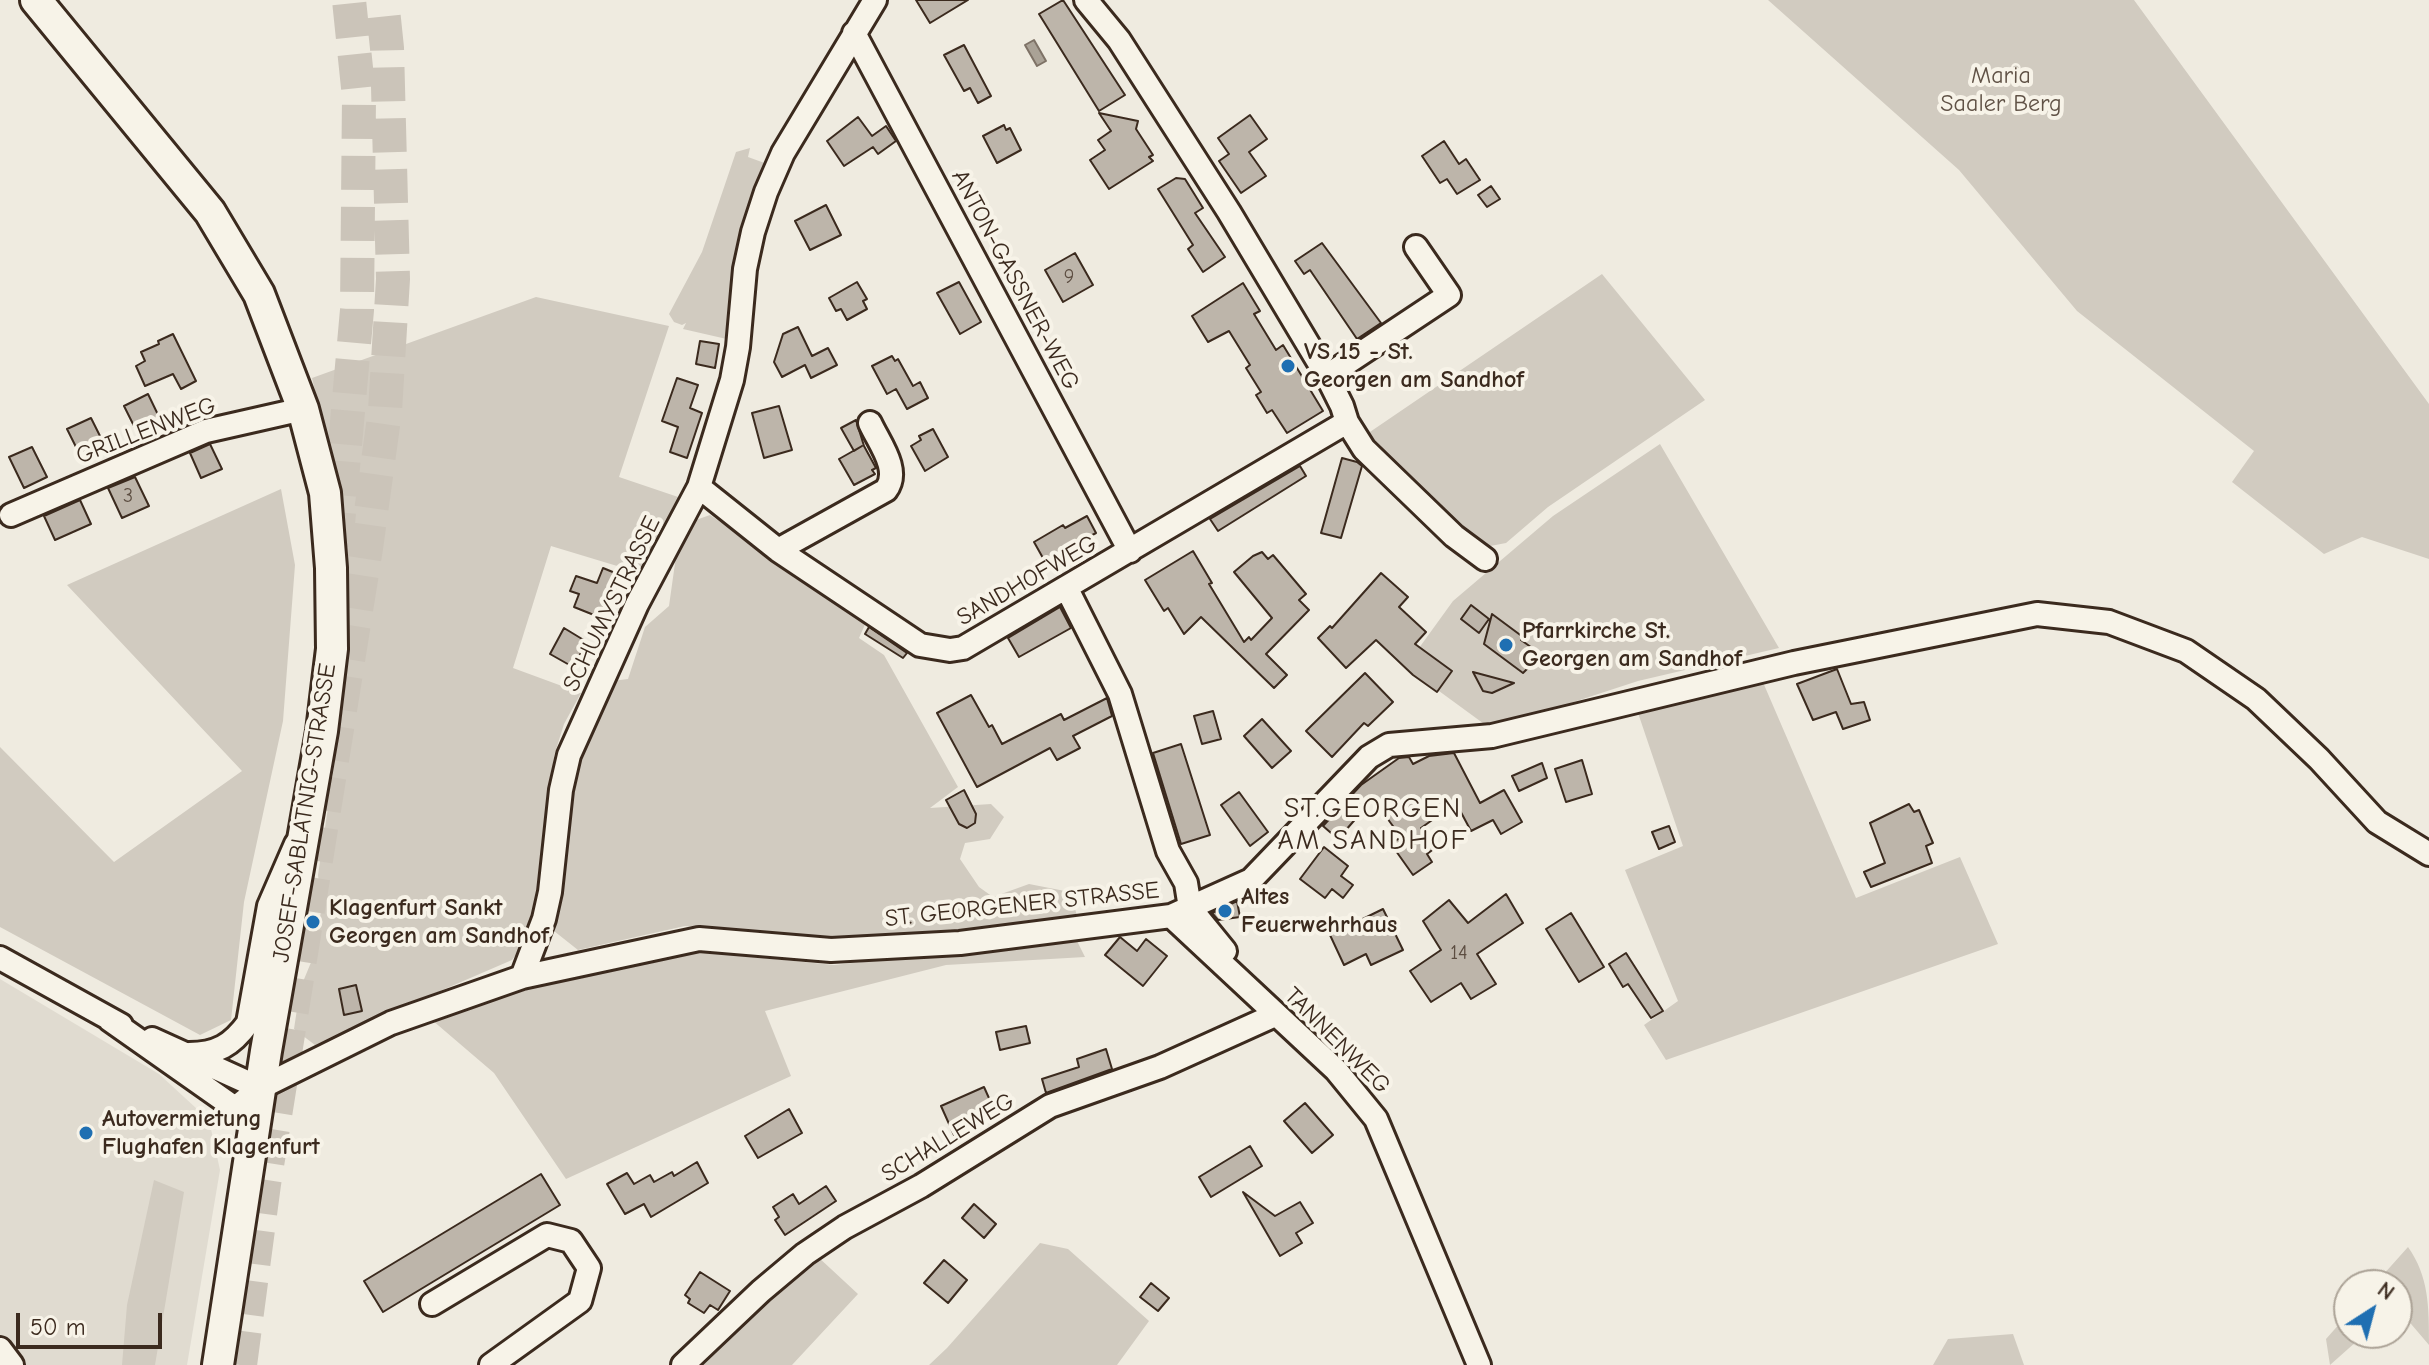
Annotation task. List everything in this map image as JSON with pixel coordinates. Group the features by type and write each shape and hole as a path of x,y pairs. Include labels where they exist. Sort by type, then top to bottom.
{"main road":[{"name":"JOSEF-SABLATNIG-STRASSE","path":"36,0 210,212 259,294 303,409 325,493 331,568 332,649 322,731 260,1088 218,1365"}],"street":[{"name":"SCHUMYSTRASSE","path":"522,977 544,919 550,892 561,790 569,755 637,604 699,487 732,380 745,269 766,192 783,153 875,0"},
{"path":"1086,0 1128,53 1229,212 1327,376 1347,422 1364,449 1454,536 1485,559"},
{"name":"ANTON-GASSNER-WEG","path":"854,33 1130,551"},
{"path":"1327,376 1449,295 1416,247"},
{"name":"GRILLENWEG","path":"11,515 206,431 303,409"},
{"name":"SANDHOFWEG","path":"699,487 778,550 920,645 950,650 963,648 1067,589 1347,422"},
{"path":"778,550 886,490 892,482 893,472 870,423"},
{"name":"TANNENWEG","path":"1067,589 1120,694 1168,851 1186,883 1181,912 1275,1015 1336,1070 1376,1119 1479,1365"},
{"name":"ST. GEORGENER STRASSE","path":"522,977 699,939 846,949 960,943 1181,912 1251,880 1369,757 1389,745 1492,736 1834,654 2037,614 2109,622 2186,651 2256,699 2319,759 2377,822 2429,854"},
{"path":"185,1054 207,1054 226,1047 248,1023 269,906 305,825"},
{"path":"0,958 110,1020 260,1088"},
{"path":"110,1020 235,1108 260,1088 391,1023 522,977"},
{"name":"SCHALLEWEG","path":"683,1365 761,1291 805,1254 845,1227 921,1186 1050,1106 1160,1067 1275,1015"},
{"path":"432,1304 547,1235 571,1241 589,1268 580,1301 491,1365"},
{"path":"0,1349 12,1365"}],"shaded area":[{"path":"1034,40 1046,61 1037,66 1025,45"},
{"path":"0,979 159,1074 209,1120 220,1170 187,1365 0,1365"}],"green space":[{"name":"Maria Saaler Berg","path":"1768,0 2134,0 2429,404 2429,559 2362,537 2324,554 2232,482 2254,451 2077,311 1959,170"},
{"path":"750,148 748,157 770,165 731,340 683,329 686,323 674,322 669,314 702,252 736,152"},
{"path":"1602,274 1705,400 1548,507 1506,543 1485,547 1463,536 1364,436"},
{"path":"536,297 669,326 619,477 684,499 637,572 551,546 513,668 581,693 564,724 554,756 541,906 530,936 512,960 315,1045 294,1029 300,989 312,960 322,906 318,875 344,699 349,600 343,514 312,378"},
{"path":"1660,444 1779,648 1638,681 1491,729 1439,691 1452,672 1419,648 1453,601 1553,516"},
{"path":"281,489 295,565 283,721 244,902 231,1020 200,1035 0,927 0,747 114,862 242,771 67,585"},
{"path":"710,515 867,620 859,638 884,655 958,787 930,808 991,804 1004,817 990,839 965,843 960,859 979,887 993,897 1029,884 1070,892 1078,919 959,933 827,939 685,926 578,950 554,931 569,792 586,735 612,681 628,679 645,627 669,606 678,542 693,521"},
{"path":"1762,680 1856,898 1960,857 1998,944 1666,1060 1644,1025 1678,1001 1625,870 1683,846 1636,707"},
{"path":"1076,939 1085,957 946,965 765,1011 791,1076 566,1179 494,1073 432,1020 561,979 683,950 834,965"},
{"path":"154,1180 184,1192 155,1365 122,1365 127,1305"},
{"path":"1040,1243 1068,1249 1149,1321 1117,1365 929,1365 947,1348"},
{"path":"2408,1247 2424,1281 2429,1345 2413,1326 2413,1269 2388,1269"},
{"path":"817,1256 858,1294 792,1365 698,1365"},
{"path":"2333,1331 2333,1349 2348,1349 2330,1365 2326,1339"},
{"path":"2013,1334 2024,1365 1933,1365 1948,1339"}],"building":[{"path":"916,0 968,0 930,23"},
{"path":"1063,0 1125,95 1099,111 1039,14"},
{"path":"964,45 991,96 978,103 970,88 964,91 944,55"},
{"path":"1099,113 1138,121 1136,129 1153,155 1149,157 1153,161 1109,189 1090,160 1105,150 1098,140 1111,131"},
{"path":"1250,115 1267,139 1249,152 1266,176 1241,193 1219,161 1229,154 1218,138"},
{"path":"858,117 872,136 886,126 896,141 878,154 873,147 844,166 827,141"},
{"path":"1004,125 1006,130 1010,128 1021,150 997,163 983,136"},
{"path":"1444,141 1459,164 1466,159 1480,180 1457,194 1447,179 1440,183 1422,156"},
{"path":"1176,178 1185,179 1203,208 1195,213 1225,257 1203,272 1188,249 1193,245 1158,189"},
{"path":"1491,186 1500,199 1487,207 1478,195"},
{"path":"826,205 841,235 810,250 795,221"},
{"path":"1322,243 1381,323 1357,339 1310,270 1304,274 1295,261"},
{"path":"1075,253 1093,285 1063,302 1045,270"},
{"path":"857,282 867,299 863,301 867,309 847,320 841,309 836,311 829,298"},
{"path":"959,282 981,322 960,334 937,293"},
{"path":"1243,283 1260,311 1254,314 1276,350 1283,345 1323,411 1287,433 1272,410 1267,413 1256,395 1261,392 1246,368 1250,365 1229,331 1208,342 1192,316"},
{"path":"798,327 812,356 828,348 837,365 811,378 805,365 782,377 774,362 783,334"},
{"path":"173,334 196,381 181,389 173,374 145,386 136,366 145,361 141,352"},
{"path":"700,341 719,344 715,368 696,364"},
{"path":"892,356 895,361 898,359 913,386 920,382 928,398 907,409 896,389 887,394 872,366"},
{"path":"677,378 698,385 690,408 702,413 687,458 670,452 678,427 662,421"},
{"path":"148,394 162,423 138,434 124,406"},
{"path":"779,406 792,450 764,458 752,413"},
{"path":"91,418 107,450 83,461 67,429"},
{"path":"856,420 864,446 876,468 872,470 875,474 854,485 839,459 854,451 841,428"},
{"path":"933,429 948,457 925,471 911,446 921,440 919,436"},
{"path":"210,444 222,469 201,478 190,453"},
{"path":"32,447 47,477 24,488 9,457"},
{"path":"1342,458 1362,466 1341,538 1321,533"},
{"path":"1300,466 1306,476 1218,531 1210,519"},
{"path":"135,477 149,506 122,518 108,488"},
{"path":"80,500 91,524 55,540 44,516"},
{"path":"1087,516 1096,533 1074,545 1078,551 1048,567 1034,542 1063,525 1065,528"},
{"path":"1193,551 1244,642 1249,637 1251,640 1272,618 1234,572 1253,556 1262,552 1268,559 1273,555 1306,594 1299,600 1309,610 1266,654 1287,675 1274,688 1201,617 1184,634 1168,608 1164,611 1145,580"},
{"path":"603,568 620,575 615,590 610,589 599,617 574,607 579,594 570,591 576,576 597,583"},
{"path":"1381,573 1408,597 1399,607 1426,632 1415,644 1452,671 1437,692 1413,675 1376,640 1346,668 1318,638 1330,626 1332,628"},
{"path":"1471,605 1489,619 1479,633 1461,619"},
{"path":"1060,607 1071,628 1019,657 1008,638"},
{"name":"Pfarrkirche St. Georgen am Sandhof","path":"1492,614 1535,650 1537,659 1523,673 1484,644"},
{"path":"869,627 907,653 903,658 865,634"},
{"path":"564,628 587,642 573,667 550,654"},
{"path":"1837,669 1851,704 1864,702 1870,720 1843,729 1836,712 1813,720 1797,684"},
{"path":"1473,672 1514,683 1492,693 1483,691"},
{"path":"1365,673 1393,702 1368,726 1364,723 1332,757 1306,731"},
{"path":"971,695 1002,744 1061,714 1064,720 1107,698 1112,716 1073,736 1080,748 1057,760 1050,748 977,787 937,713"},
{"path":"1213,711 1221,739 1202,744 1194,716"},
{"path":"1262,719 1291,751 1272,768 1244,736"},
{"path":"1181,744 1210,835 1181,844 1153,753"},
{"path":"1454,753 1480,803 1504,790 1522,822 1501,834 1493,820 1471,831 1456,803 1421,828 1435,848 1427,854 1432,862 1413,875 1391,844 1401,837 1373,799 1338,839 1323,826 1361,785 1399,758 1409,757 1413,764 1429,756"},
{"path":"1582,760 1592,794 1566,802 1555,769"},
{"path":"1542,763 1547,778 1519,791 1512,776"},
{"path":"964,790 976,814 975,823 967,828 959,824 946,800"},
{"path":"1239,792 1268,832 1250,846 1221,805"},
{"path":"1909,804 1914,812 1919,810 1933,843 1926,846 1932,863 1871,887 1864,872 1885,863 1870,823"},
{"path":"1669,826 1675,842 1659,849 1652,832"},
{"path":"1324,847 1348,866 1341,876 1353,885 1343,898 1332,889 1325,898 1300,879"},
{"path":"1506,894 1523,923 1477,954 1496,984 1471,999 1461,983 1431,1002 1410,971 1441,950 1423,921 1449,900 1468,923"},
{"name":"Altes Feuerwehrhaus","path":"1237,901 1240,917 1218,920 1212,913"},
{"path":"1383,909 1403,950 1371,965 1366,954 1344,965 1330,935"},
{"path":"1571,913 1604,967 1579,982 1546,929"},
{"path":"1120,937 1137,951 1146,939 1167,956 1143,986 1105,955"},
{"path":"1626,953 1663,1011 1651,1018 1628,984 1623,987 1609,964"},
{"path":"356,985 362,1011 344,1015 339,989"},
{"path":"1026,1026 1030,1043 1000,1050 996,1032"},
{"path":"1106,1049 1112,1069 1046,1093 1042,1079 1079,1067 1077,1059"},
{"path":"984,1087 997,1116 954,1135 941,1106"},
{"path":"1305,1103 1333,1135 1312,1153 1284,1121"},
{"path":"789,1109 802,1133 758,1158 745,1136"},
{"path":"1250,1146 1262,1166 1211,1197 1199,1177"},
{"path":"697,1162 708,1183 651,1217 644,1204 625,1214 607,1184 627,1173 634,1184 650,1175 654,1182 672,1172 674,1176"},
{"path":"541,1174 560,1205 383,1312 364,1281"},
{"path":"826,1186 836,1201 785,1235 775,1220 779,1217 773,1207 793,1194 799,1204"},
{"path":"1243,1192 1275,1216 1300,1202 1313,1223 1296,1233 1302,1243 1280,1256"},
{"path":"974,1204 996,1224 984,1238 962,1218"},
{"path":"944,1260 967,1280 948,1303 924,1283"},
{"path":"700,1272 730,1291 718,1310 710,1305 704,1313 688,1303 690,1299 685,1295"},
{"path":"1151,1283 1169,1298 1158,1311 1140,1297"}],"tunnel":[{"path":"336,546 357,310 359,97 349,0"},
{"path":"240,1365 264,1184 366,548 385,411 393,279 387,48 382,0"}],"place":[{"name":"VS 15 - St. Georgen am Sandhof","path":"1288,366"},
{"name":"Pfarrkirche St. Georgen am Sandhof","path":"1506,645"},
{"name":"Altes Feuerwehrhaus","path":"1225,911"},
{"name":"Klagenfurt Sankt Georgen am Sandhof","path":"313,922"},
{"name":"Autovermietung Flughafen Klagenfurt","path":"86,1133"}],"district":[{"name":"ST.GEORGEN AM SANDHOF","path":"1373,825"}]}
